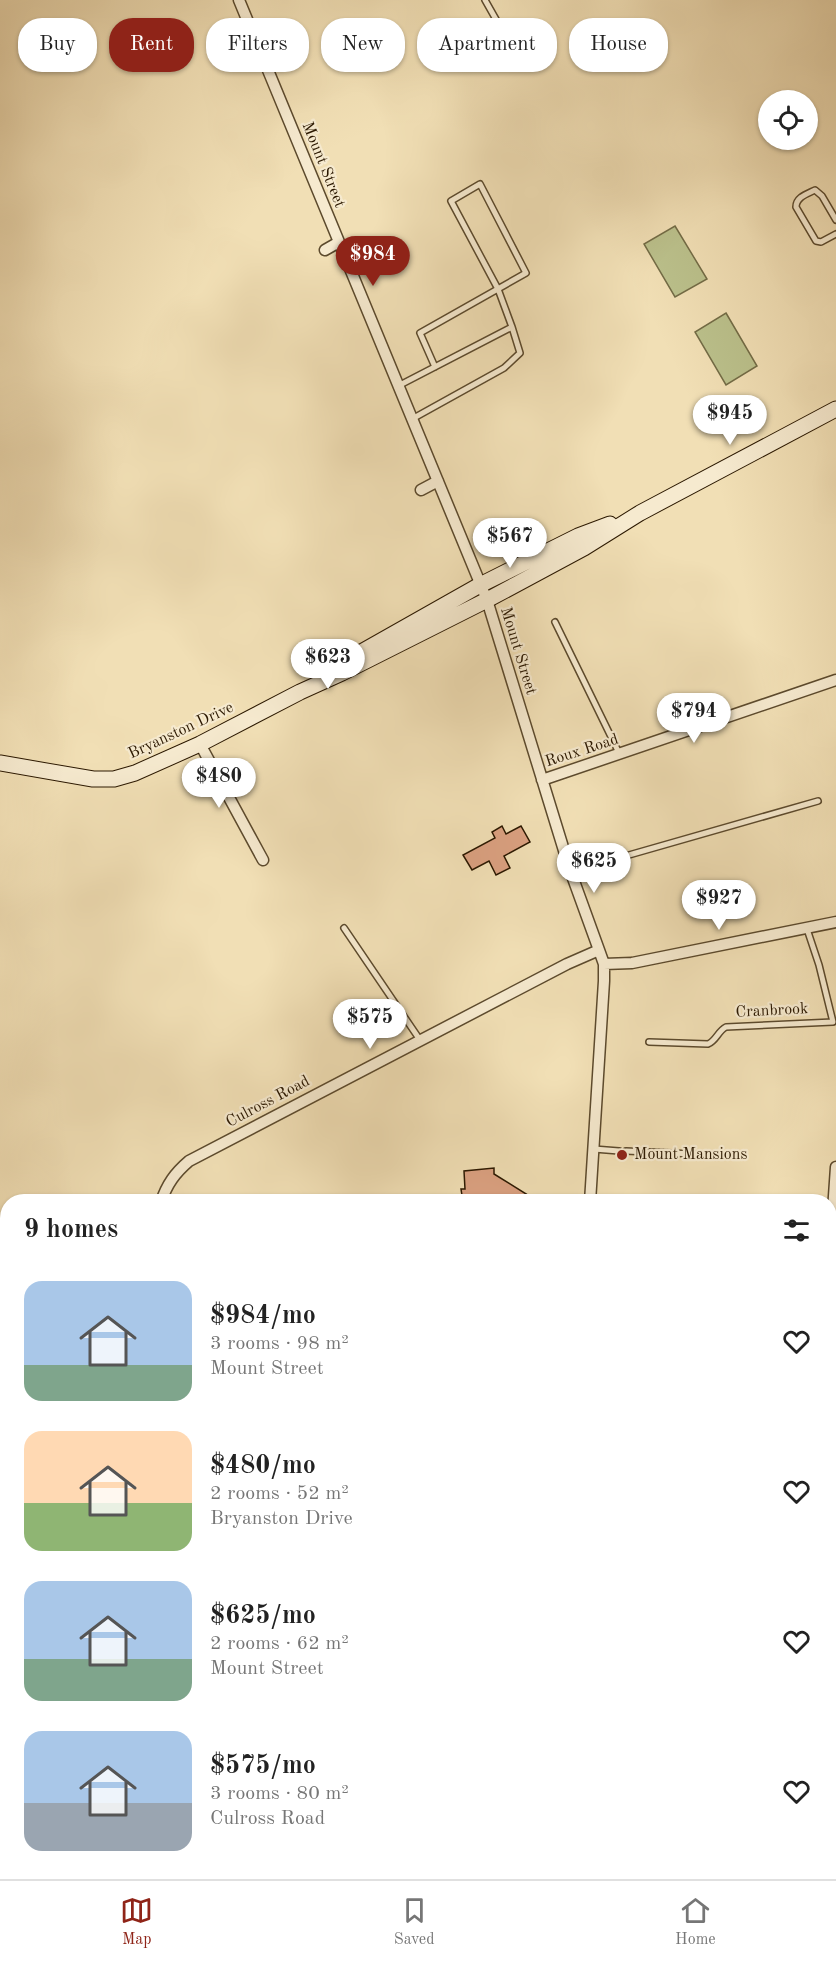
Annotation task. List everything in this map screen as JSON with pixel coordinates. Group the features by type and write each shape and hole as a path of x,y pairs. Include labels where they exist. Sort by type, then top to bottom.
{"main road":[{"name":"Bryanston Drive","path":"0,763 93,779 114,779 135,773 200,744 487,600 584,548 640,513 836,410"},
{"name":"Bryanston Drive","path":"300,692 337,664 480,585 578,536 640,513"}],"street":[{"name":"Mount Street","path":"239,0 487,600 570,870 600,950 604,964 598,1098 590,1194"},
{"path":"325,250 339,242"},
{"path":"421,490 438,482"},
{"name":"Roux Road","path":"542,780 836,680"},
{"path":"200,744 263,860"},
{"path":"604,964 632,963 836,922"},
{"name":"Culross Road","path":"164,1194 167,1184 189,1161 567,964 600,950"},
{"path":"834,1194 836,1167"}],"lane":[{"path":"485,0 495,18"},
{"path":"412,419 504,368 520,353 498,289 451,201 480,184 526,273 498,289 420,333 435,367"},
{"path":"836,220 822,196 815,190 798,199 796,203 796,207 816,241 821,243 836,234"},
{"path":"398,386 512,327"},
{"path":"555,622 620,754"},
{"path":"615,859 818,801"},
{"path":"570,870 606,861"},
{"path":"344,928 420,1040"},
{"name":"Cranbrook","path":"649,1042 708,1044 714,1041 718,1032 726,1027 835,1022 807,928"},
{"path":"593,1149 716,1155"}],"green space":[{"path":"675,226 707,279 675,297 644,244"},
{"path":"726,313 757,366 726,385 695,332"}],"building":[{"path":"502,826 506,834 521,826 530,842 504,856 510,868 496,875 489,861 472,870 463,855 495,838 492,832"},
{"path":"494,1168 494,1174 526,1194 462,1194 461,1189 465,1189 464,1171"}],"place":[{"name":"Mount Mansions","path":"622,1155"}]}
